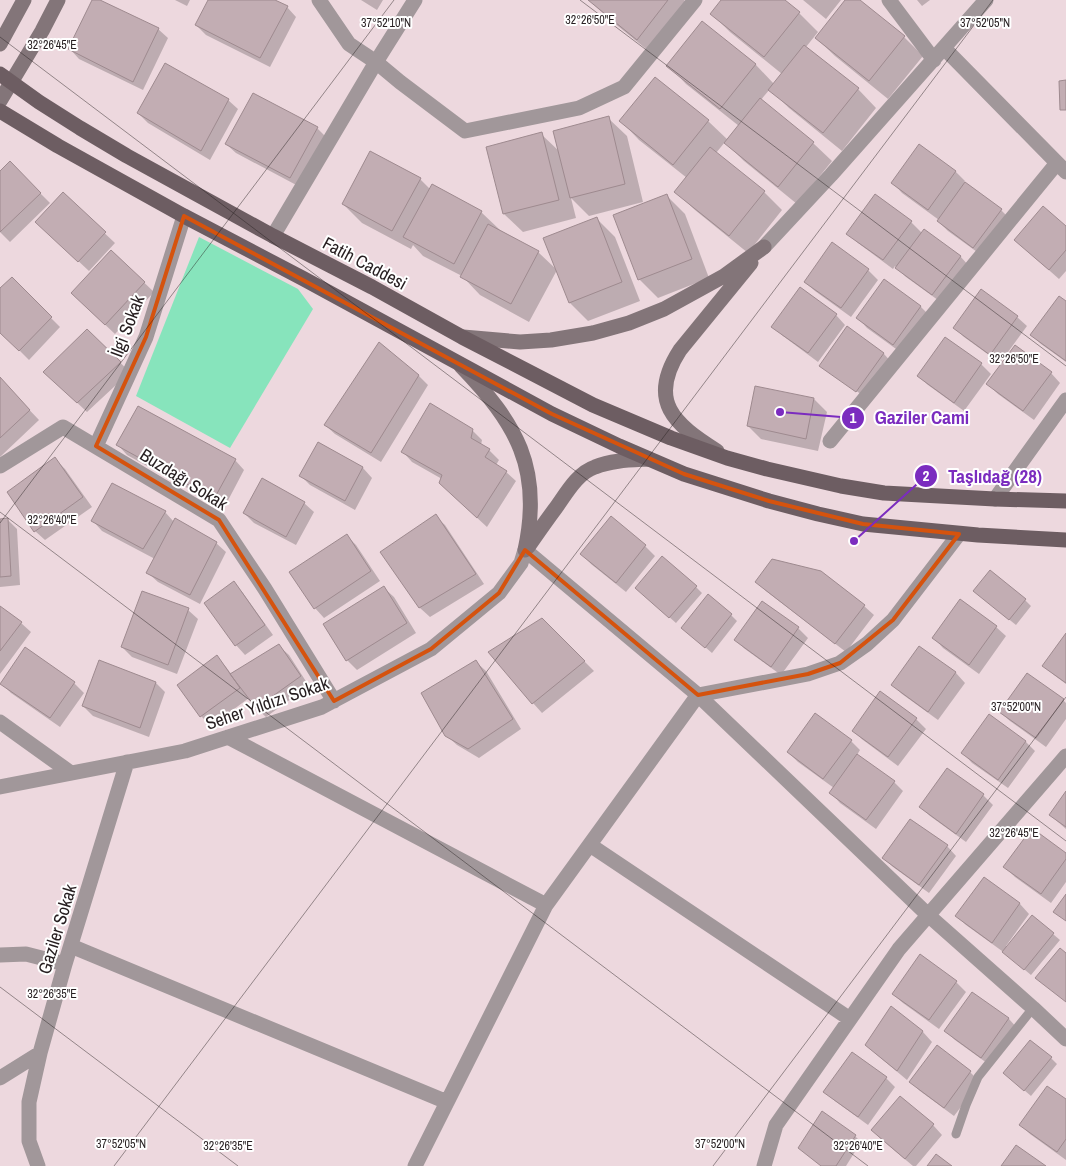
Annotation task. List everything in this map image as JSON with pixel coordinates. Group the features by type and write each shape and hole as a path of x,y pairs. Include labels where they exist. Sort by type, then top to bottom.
{"main road":[{"name":"Fatih Caddesi","path":"5,78 38,102 127,156 273,236 593,405 671,438 727,458 769,470 841,486 884,493 1066,501"},
{"path":"0,111 58,146 184,216 568,422 684,474 793,508 863,524 959,534 1066,540"}],"street":[{"path":"0,44 24,0"},
{"path":"0,101 5,78 42,31 58,0"},
{"path":"319,0 349,44 376,62 465,131 579,108 624,87 695,0"},
{"path":"273,236 415,0"},
{"path":"889,0 934,60"},
{"path":"727,458 697,438 674,417 667,404 666,394 666,382 670,367 680,350 764,247 831,175 986,0"},
{"path":"830,442 1061,168 944,48"},
{"name":"İlgi Sokak","path":"96,446 146,337 184,216"},
{"path":"462,337 520,342 551,340 593,333 629,323 664,309 724,276 764,247"},
{"path":"458,363 498,408 513,431 524,457 530,484 531,512 525,550"},
{"path":"995,499 1066,400"},
{"name":"Buzdağı Sokak","path":"0,466 64,427 219,520 265,589 334,701"},
{"path":"525,550 571,487 586,472 602,464 649,459"},
{"path":"415,1166 546,905 698,695 808,674 840,663 867,644 893,620 959,534"},
{"path":"525,550 698,695 928,916 1066,1039"},
{"name":"Seher Yıldızı Sokak","path":"0,787 185,751 322,707 431,649 499,593 521,563 525,550"},
{"path":"0,722 71,774"},
{"path":"228,737 546,905"},
{"path":"764,1166 776,1124 899,949 1066,756"},
{"name":"Gaziler Sokak","path":"38,1166 30,1141 29,1102 40,1053 65,964 127,762"},
{"path":"590,845 850,1019"},
{"path":"71,946 447,1102"},
{"path":"0,955 26,954 65,964"},
{"path":"0,1078 40,1053"}],"lane":[{"path":"956,1134 978,1077 1033,1008"}],"highlighted area":[{"path":"184,216 552,414 684,474 769,501 863,524 959,534 893,620 840,663 808,674 698,695 525,550 499,593 431,649 334,701 219,520 96,446 146,337"}],"green space":[{"path":"199,237 298,289 313,309 230,448 136,396"}],"building":[{"path":"92,0 100,0 159,28 133,82 68,49"},
{"path":"208,0 275,0 288,6 260,58 195,25"},
{"path":"588,0 668,0 637,40"},
{"path":"721,0 785,0 800,12 764,57 710,14"},
{"path":"845,0 860,0 905,36 869,81 815,38"},
{"path":"702,21 756,64 720,109 666,66"},
{"path":"804,45 859,88 823,133 768,90"},
{"path":"165,63 229,99 201,151 137,113"},
{"path":"655,77 709,120 673,165 619,121"},
{"path":"1066,80 1066,110 1060,110 1059,81"},
{"path":"253,93 318,127 290,178 225,144"},
{"path":"760,98 814,142 778,187 724,143"},
{"path":"609,116 625,184 570,198 553,131"},
{"path":"542,132 559,200 503,214 486,147"},
{"path":"919,144 956,171 928,210 891,183"},
{"path":"710,147 765,191 729,236 674,192"},
{"path":"370,151 421,178 392,231 342,204"},
{"path":"10,161 41,193 0,232 0,171"},
{"path":"965,182 1002,209 973,248 937,221"},
{"path":"432,184 482,211 454,264 403,237"},
{"path":"63,192 106,232 78,262 35,222"},
{"path":"667,194 692,259 638,280 613,215"},
{"path":"875,194 912,221 883,260 846,234"},
{"path":"1043,206 1066,226 1066,250 1049,270 1014,240"},
{"path":"597,217 622,282 569,303 543,238"},
{"path":"488,224 539,251 511,304 460,277"},
{"path":"924,229 961,256 932,295 895,268"},
{"path":"832,242 869,269 841,308 804,282"},
{"path":"111,250 145,282 105,325 71,293"},
{"path":"12,277 52,317 19,351 0,333 0,288"},
{"path":"884,279 921,306 893,345 856,318"},
{"path":"800,287 837,314 808,353 771,327"},
{"path":"981,289 1018,316 990,355 953,328"},
{"path":"1059,296 1066,301 1066,361 1030,335"},
{"path":"847,326 884,353 856,392 819,366"},
{"path":"87,329 121,362 77,403 43,372"},
{"path":"945,337 982,363 954,403 917,376"},
{"path":"379,342 419,375 371,453 324,425"},
{"path":"1015,345 1052,372 1023,411 986,384"},
{"path":"0,377 30,410 0,438"},
{"path":"755,386 814,398 806,439 747,426"},
{"path":"430,403 473,429 471,438 490,449 485,457 507,471 477,518 439,483 442,475 401,452"},
{"path":"138,406 236,459 214,499 116,445"},
{"path":"318,442 363,467 345,501 299,476"},
{"path":"55,457 83,497 34,532 7,492"},
{"path":"262,478 305,502 286,537 243,513"},
{"path":"112,483 166,511 143,549 91,521"},
{"path":"436,514 476,574 419,608 380,552"},
{"path":"611,516 646,545 616,583 580,554"},
{"path":"8,518 11,576 0,577 0,519"},
{"path":"175,518 217,542 190,595 146,573"},
{"path":"347,534 371,571 314,609 289,572"},
{"path":"662,556 697,586 669,618 635,588"},
{"path":"772,559 821,571 865,605 835,644 755,582"},
{"path":"990,570 1026,599 1009,620 973,591"},
{"path":"234,581 265,625 235,646 204,603"},
{"path":"384,586 407,623 346,661 323,624"},
{"path":"142,591 189,608 168,665 121,647"},
{"path":"708,594 732,614 705,648 681,628"},
{"path":"960,599 997,626 969,665 932,638"},
{"path":"762,601 799,627 771,667 734,640"},
{"path":"0,606 22,622 0,651"},
{"path":"542,618 585,661 532,704 488,652"},
{"path":"1066,633 1066,683 1042,666"},
{"path":"279,644 301,676 256,708 230,674"},
{"path":"919,646 956,672 928,712 891,685"},
{"path":"25,647 75,682 50,718 0,684"},
{"path":"217,655 240,688 200,717 177,685"},
{"path":"99,660 156,682 140,728 82,706"},
{"path":"476,660 513,719 468,749 445,736 421,693"},
{"path":"1027,673 1064,699 1036,738 999,712"},
{"path":"880,691 917,718 888,757 852,731"},
{"path":"815,713 852,740 823,779 787,752"},
{"path":"989,714 1026,741 998,780 961,753"},
{"path":"857,754 895,781 866,820 829,793"},
{"path":"947,768 984,794 956,834 919,807"},
{"path":"1066,791 1066,827 1049,815"},
{"path":"910,819 948,845 919,885 882,858"},
{"path":"1032,828 1066,853 1066,859 1041,894 1003,867"},
{"path":"984,877 1020,903 992,943 955,916"},
{"path":"1066,894 1066,921 1053,912"},
{"path":"1032,915 1054,933 1024,970 1002,952"},
{"path":"1060,948 1066,953 1066,1002 1035,978"},
{"path":"920,954 957,981 929,1020 892,994"},
{"path":"972,992 1009,1018 981,1058 944,1031"},
{"path":"891,1006 923,1031 897,1071 865,1045"},
{"path":"1030,1040 1052,1057 1024,1091 1003,1073"},
{"path":"937,1045 971,1071 944,1108 909,1082"},
{"path":"852,1052 887,1077 858,1117 823,1092"},
{"path":"1047,1086 1066,1099 1066,1139 1057,1152 1019,1125"},
{"path":"900,1096 934,1124 905,1159 871,1130"},
{"path":"822,1111 856,1135 836,1166 821,1166 798,1148"},
{"path":"1016,1145 1046,1166 1001,1166"},
{"path":"936,1154 952,1166 927,1166"}],"place":[{"name":"Gaziler Cami","path":"780,412"},
{"name":"Taşlıdağ (28)","path":"854,541"}]}
